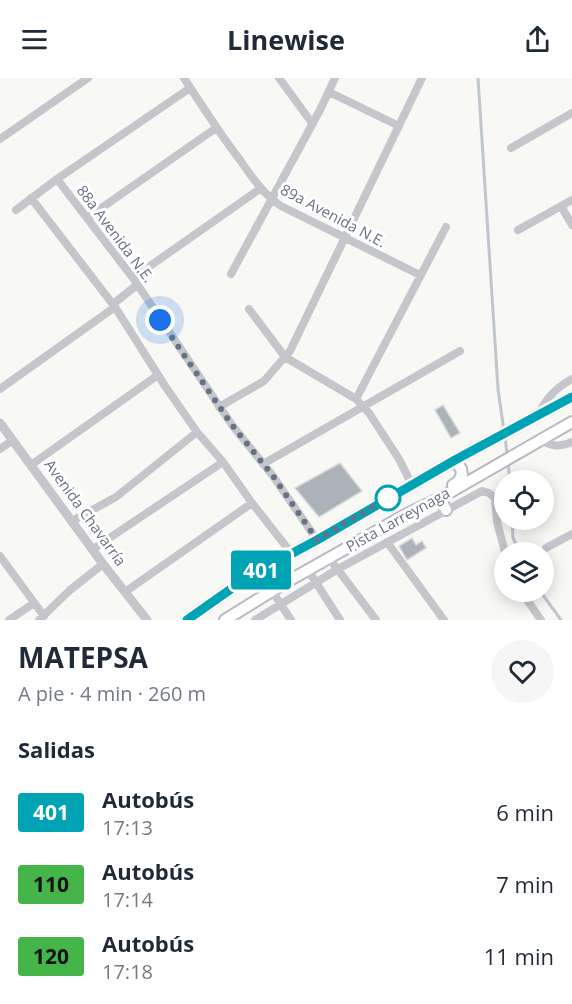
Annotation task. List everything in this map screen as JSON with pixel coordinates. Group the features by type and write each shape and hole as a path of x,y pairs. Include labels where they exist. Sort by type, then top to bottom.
{"main road":[{"name":"Pista Larreynaga","path":"187,620 248,577 572,397"},
{"path":"531,420 541,440"},
{"name":"Pista Larreynaga","path":"225,620 283,584 572,422"},
{"path":"407,514 413,508 458,482 462,475 455,460"},
{"path":"440,498 446,510"},
{"path":"283,584 279,572 282,564 292,554"}],"street":[{"path":"0,139 88,78"},
{"name":"89a Avenida N.E.","path":"184,78 216,128 271,199 345,239 420,275"},
{"path":"279,78 312,123"},
{"path":"231,274 335,78"},
{"path":"219,406 264,381 290,351 422,78"},
{"path":"16,210 57,179 190,88"},
{"path":"328,92 399,126"},
{"path":"511,148 572,112"},
{"path":"87,218 216,128"},
{"name":"88a Avenida N.E.","path":"57,179 135,282 232,425 317,540"},
{"path":"0,388 114,306 135,282 261,188"},
{"path":"31,198 114,306 197,432 223,462 292,554"},
{"path":"518,230 572,200"},
{"path":"561,206 572,225"},
{"path":"356,399 446,227"},
{"path":"249,309 285,357 356,399 369,413 399,459 412,485"},
{"path":"263,464 460,351"},
{"path":"31,465 158,375"},
{"path":"531,420 548,397 559,386 572,379"},
{"name":"Avenida Chavarría","path":"0,423 147,620"},
{"path":"72,521 116,497 197,432"},
{"path":"0,449 13,440"},
{"path":"541,440 549,445 560,446 572,442"},
{"path":"93,549 223,462"},
{"path":"255,620 338,569 482,492 489,493 495,498 497,522 502,542"},
{"path":"125,592 252,503"},
{"path":"554,544 572,534"},
{"path":"387,542 444,620"},
{"path":"0,556 34,603 41,618 70,590 103,564"},
{"path":"329,558 376,620"},
{"path":"308,570 340,620"},
{"path":"272,591 291,620"},
{"path":"529,602 541,620"},
{"path":"9,620 34,603"}],"building":[{"path":"443,405 460,433 451,438 435,410"},
{"path":"340,463 362,491 319,517 295,488"},
{"path":"412,538 416,545 422,541 426,548 407,560 399,546"}],"waterway":[{"path":"478,78 498,389 504,431"},
{"path":"505,437 509,470"},
{"path":"513,530 515,542"},
{"path":"548,602 561,620"}],"bus line":[{"name":"401","path":"187,620 248,577 572,397"}],"route":[{"path":"160,320 232,425 273,476 317,540 388,498"}]}
